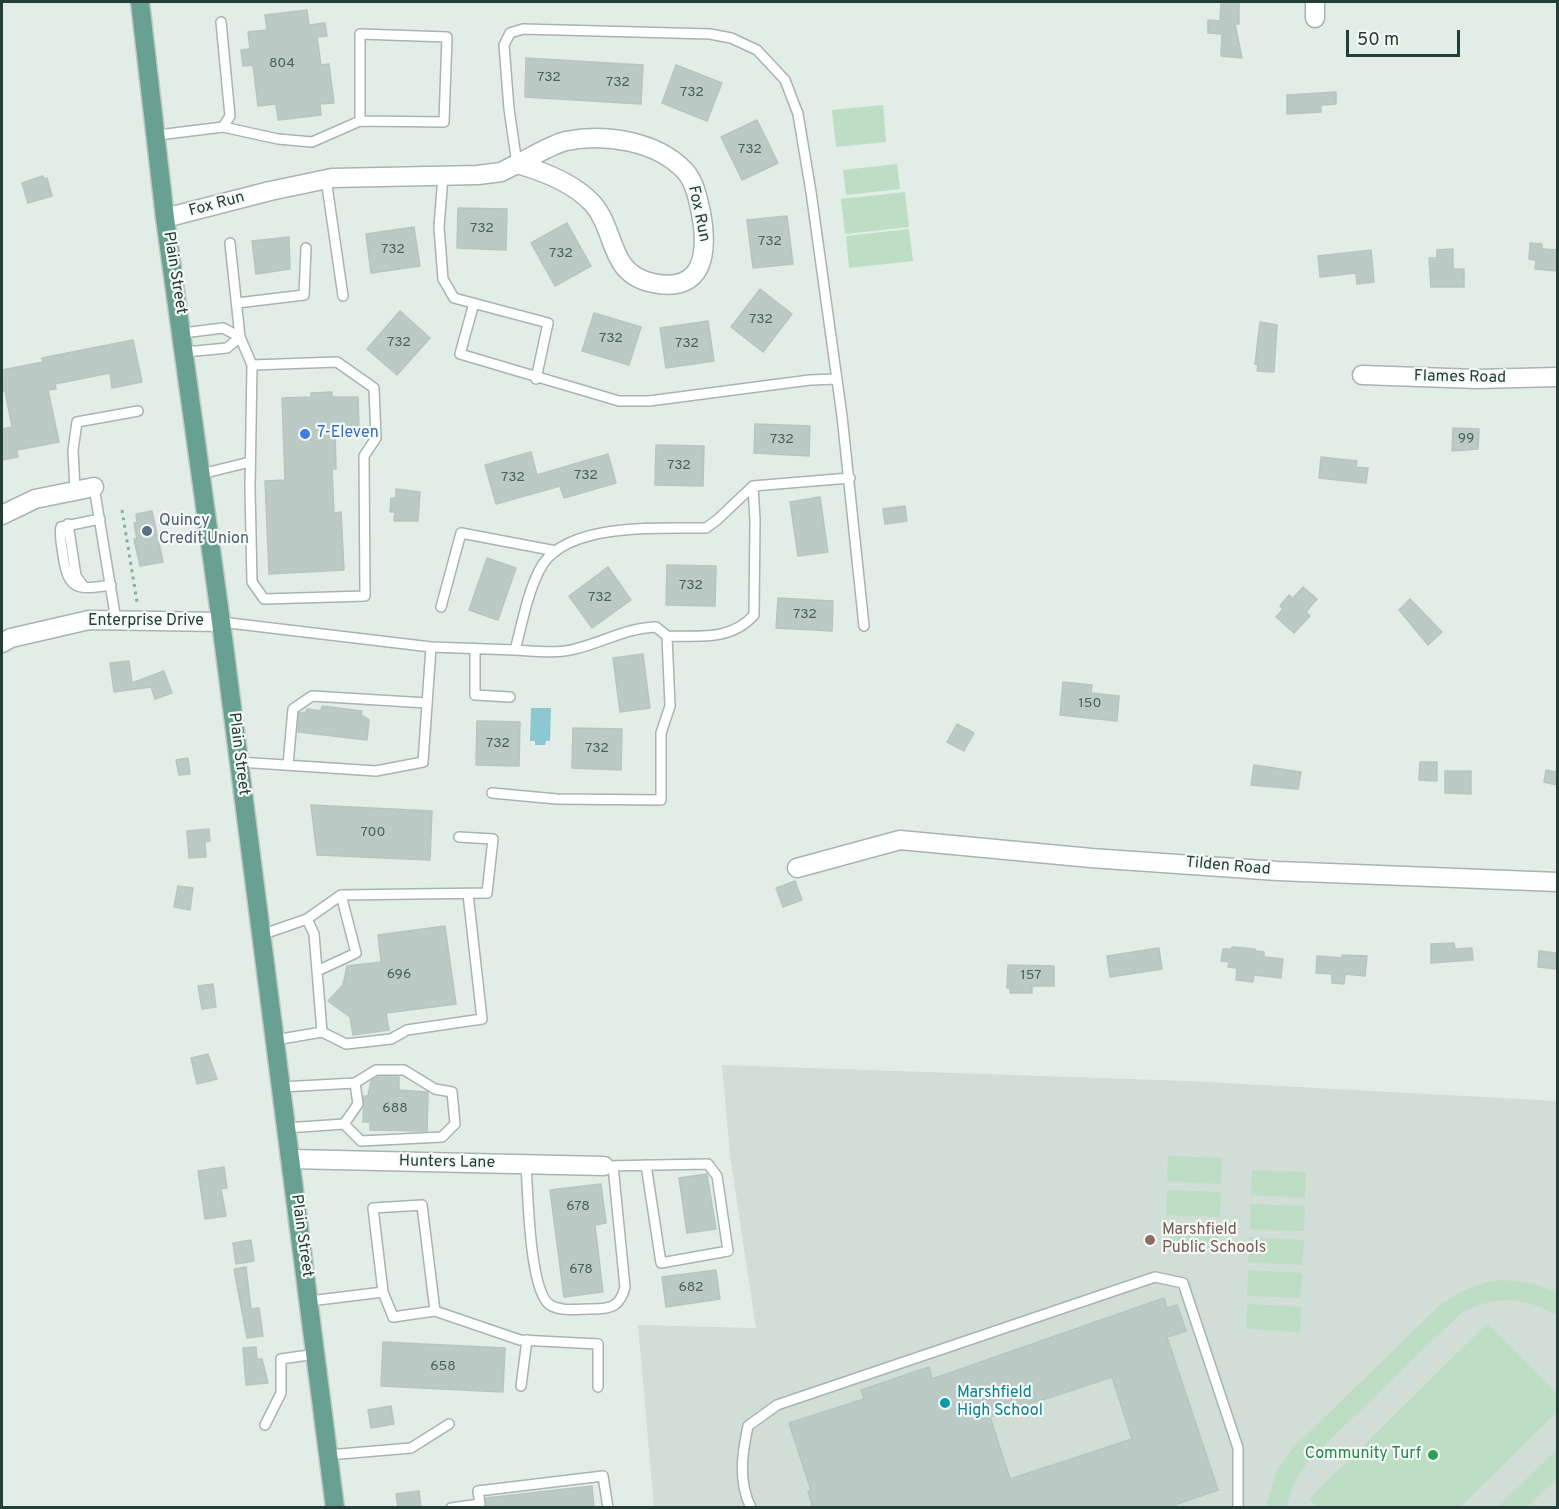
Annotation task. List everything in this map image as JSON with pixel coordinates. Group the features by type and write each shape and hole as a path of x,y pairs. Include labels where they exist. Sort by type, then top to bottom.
{"main road":[{"name":"Plain Street","path":"140,2 158,135 165,218 183,333 310,1300 335,1508"}],"street":[{"name":"Fox Run","path":"165,218 270,190 326,179 489,174 517,164 563,142 587,138 612,139 655,151 680,166 695,187 705,234 704,259 692,276 675,285 656,284 635,278 622,266 593,204 574,189 517,164"},
{"name":"Flames Road","path":"1362,375 1477,379 1557,377"},
{"path":"2,515 35,500 94,487"},
{"name":"Enterprise Drive","path":"2,644 11,638 88,620 221,622"},
{"name":"Tilden Road","path":"797,867 900,840 1091,858 1278,871 1557,882"},
{"name":"Hunters Lane","path":"290,1159 609,1166"}],"lane":[{"path":"222,22 231,116 223,127"},
{"path":"517,164 509,109 504,45 510,33 523,29 710,34 731,38 757,50 785,80 798,114 837,379 864,626"},
{"path":"158,135 223,127 278,139 312,142 360,121 444,122 447,37 360,34 360,121"},
{"path":"443,176 440,227 443,279 454,298 548,323 536,379"},
{"path":"326,179 343,296"},
{"path":"230,243 240,337 252,364 250,462 252,582 264,599 365,596 364,456 376,438 374,388 337,362 252,364"},
{"path":"237,303 304,295 306,248"},
{"path":"474,303 460,354 536,379 619,401 650,401 810,380 837,379"},
{"path":"183,333 223,328 240,337"},
{"path":"185,352 227,348 240,337"},
{"path":"75,490 73,450 77,422 138,411"},
{"path":"201,474 250,462"},
{"path":"515,650 539,570 556,551 586,537 611,531 706,528 753,486 849,478"},
{"path":"221,622 431,647 476,650 572,650 623,631 641,627 656,627 667,636 725,635 743,627 754,615 753,486"},
{"path":"94,487 116,620"},
{"path":"100,519 68,524 60,529 66,574 73,585 88,588 111,585"},
{"path":"441,607 461,533 556,551"},
{"path":"492,793 557,799 661,800 661,733 670,706 667,636"},
{"path":"239,762 376,771 423,762 431,647"},
{"path":"476,650 475,695 510,697"},
{"path":"288,765 293,710 312,696 427,703"},
{"path":"261,935 307,919 341,895 488,893 492,839 459,837"},
{"path":"275,1040 322,1032 345,1044 391,1039 407,1030 482,1019 468,894"},
{"path":"317,971 356,953 341,895"},
{"path":"307,919 314,934 322,1032"},
{"path":"281,1087 355,1083 376,1070 404,1070 435,1089 452,1092 455,1124 441,1137 361,1141 344,1124 286,1128"},
{"path":"344,1124 358,1104 355,1083"},
{"path":"526,1165 534,1264 539,1290 548,1304 561,1309 609,1309 622,1299 625,1287 609,1166 708,1164 717,1176 728,1251 661,1263 646,1166"},
{"path":"435,1311 422,1205 373,1208 382,1292 393,1317 435,1311 486,1330 527,1340 598,1344 598,1387"},
{"path":"751,1508 746,1497 741,1459 747,1426 777,1405 1155,1277 1183,1283 1238,1448 1238,1508"},
{"path":"310,1300 382,1292"},
{"path":"521,1386 527,1340"},
{"path":"265,1425 281,1393 281,1359 316,1354"},
{"path":"328,1455 411,1448 448,1424"},
{"path":"451,1508 480,1504 478,1491 603,1476 608,1508"}],"path":[{"path":"122,510 137,603"}],"shaded area":[{"name":"Marshfield Public Schools","path":"722,1065 1188,1081 1557,1101 1557,1507 654,1507 638,1325 756,1328 730,1155"}],"green space":[{"path":"883,105 886,142 836,147 832,110"},
{"path":"897,164 900,189 846,195 843,170"},
{"path":"905,192 909,227 845,234 841,199"},
{"path":"909,229 913,261 849,268 846,236"},
{"path":"1168,1156 1222,1158 1221,1184 1167,1181"},
{"path":"1252,1170 1306,1172 1305,1198 1251,1195"},
{"path":"1167,1190 1221,1192 1220,1217 1166,1215"},
{"path":"1251,1204 1305,1206 1304,1231 1250,1229"},
{"path":"1165,1223 1219,1226 1218,1251 1164,1248"},
{"path":"1249,1237 1304,1240 1302,1265 1248,1262"},
{"path":"1248,1270 1302,1273 1301,1298 1247,1296"},
{"path":"1503,1280 1532,1283 1557,1293 1557,1316 1534,1305 1510,1300 1486,1303 1461,1313 1309,1460 1294,1482 1286,1507 1266,1507 1277,1470 1295,1446 1437,1308 1468,1289"},
{"path":"1247,1304 1301,1307 1300,1332 1246,1329"},
{"name":"Community Turf","path":"1488,1323 1557,1394 1557,1412 1460,1507 1317,1507 1309,1499"},
{"path":"1557,1449 1557,1478 1527,1507 1498,1507"}],"water":[{"path":"531,708 551,708 550,741 546,741 545,745 535,745 535,741 530,741"}],"building":[{"path":"1221,2 1239,2 1239,24 1235,24 1242,58 1221,56 1222,34 1208,33 1208,20 1220,21"},
{"path":"307,10 309,25 325,23 327,36 317,37 321,65 329,64 334,103 320,104 321,115 278,120 276,104 258,106 253,65 243,66 241,50 250,49 248,32 267,30 265,15"},
{"path":"526,58 643,65 641,104 525,97"},
{"path":"676,65 722,83 707,121 662,103"},
{"path":"1336,92 1336,104 1321,105 1321,112 1287,114 1287,95"},
{"path":"757,120 778,163 742,180 721,137"},
{"path":"43,176 44,179 47,178 52,196 28,203 22,183"},
{"path":"458,208 507,209 506,250 457,248"},
{"path":"787,216 793,264 753,268 747,220"},
{"path":"567,223 591,266 555,286 531,243"},
{"path":"414,227 420,266 371,273 366,234"},
{"path":"289,237 290,269 256,274 252,241"},
{"path":"1530,243 1542,244 1542,249 1557,250 1557,271 1535,269 1536,260 1529,259"},
{"path":"1453,249 1453,269 1464,269 1464,287 1431,287 1429,258 1437,258 1437,250"},
{"path":"1371,250 1374,282 1357,284 1356,273 1320,277 1318,256"},
{"path":"760,289 792,314 763,352 731,327"},
{"path":"400,311 430,338 397,375 367,349"},
{"path":"594,313 641,327 629,365 582,351"},
{"path":"708,321 714,361 666,368 660,328"},
{"path":"1260,322 1277,325 1274,372 1257,371 1258,365 1255,364"},
{"path":"133,340 142,382 112,388 110,373 55,384 56,389 48,390 59,442 17,450 18,457 2,460 2,429 12,427 5,391 2,392 2,370 43,362 42,358"},
{"path":"332,392 332,397 358,397 359,427 335,428 336,469 332,469 334,513 341,512 344,570 269,574 265,481 285,480 282,398 311,397 311,393"},
{"path":"755,424 810,426 809,456 754,453"},
{"path":"1453,428 1479,429 1478,449 1452,451"},
{"path":"656,445 704,446 703,486 655,485"},
{"path":"531,452 537,475 608,454 616,483 564,498 560,486 496,504 485,465"},
{"path":"1321,457 1357,461 1356,467 1368,468 1366,483 1319,478"},
{"path":"396,489 420,492 418,521 394,521 395,512 390,512 391,498 396,498"},
{"path":"820,497 828,552 798,556 790,502"},
{"path":"905,506 907,521 885,524 883,509"},
{"name":"Quincy Credit Union","path":"152,511 163,562 140,566 134,539 137,539 134,523 137,523 136,514"},
{"path":"487,558 516,568 498,620 469,610"},
{"path":"667,565 716,566 715,606 666,605"},
{"path":"608,567 631,600 592,628 569,596"},
{"path":"1303,587 1317,599 1306,612 1310,616 1294,633 1276,617 1283,609 1280,606 1289,595 1293,598"},
{"path":"778,598 833,601 832,631 776,628"},
{"path":"1410,599 1442,632 1428,645 1399,610"},
{"path":"643,654 650,708 620,712 613,658"},
{"path":"129,661 132,683 164,671 172,693 155,699 151,687 114,692 110,663"},
{"path":"1063,682 1092,685 1091,693 1119,696 1117,721 1060,715"},
{"path":"322,706 362,711 361,715 369,720 367,740 298,732 299,713 306,712 307,709 321,711"},
{"path":"477,721 520,722 519,766 476,765"},
{"path":"957,724 974,733 964,751 947,742"},
{"path":"573,728 622,729 621,770 572,768"},
{"path":"188,758 190,774 179,775 176,760"},
{"path":"1420,762 1437,762 1437,781 1419,780"},
{"path":"1254,765 1301,772 1298,789 1251,785"},
{"path":"1546,770 1557,772 1557,785 1544,782"},
{"path":"1445,771 1471,771 1471,794 1445,793"},
{"path":"311,805 432,811 430,860 317,855"},
{"path":"209,829 210,841 205,842 206,857 189,858 187,831"},
{"path":"795,881 802,900 783,907 776,888"},
{"path":"178,886 193,888 190,910 174,907"},
{"path":"445,926 456,1004 386,1013 389,1030 353,1035 350,1017 328,1001 343,985 347,966 381,962 378,935"},
{"path":"1454,943 1455,949 1472,948 1473,960 1431,963 1431,944"},
{"path":"1232,947 1255,949 1255,951 1264,952 1264,957 1283,959 1281,978 1254,975 1253,982 1236,980 1237,968 1228,967 1229,962 1221,961 1223,949"},
{"path":"1159,948 1162,969 1110,977 1107,956"},
{"path":"1539,951 1557,953 1557,969 1538,967"},
{"path":"1342,955 1367,956 1365,976 1345,974 1344,984 1332,983 1332,974 1316,973 1317,956 1342,958"},
{"path":"1008,965 1054,966 1054,986 1032,986 1032,993 1010,993 1010,988 1007,988"},
{"path":"213,984 216,1007 202,1009 198,986"},
{"path":"208,1054 217,1079 197,1084 191,1058"},
{"path":"378,1077 399,1077 399,1090 428,1092 427,1131 370,1130 370,1122 363,1122 364,1096 368,1096 371,1081"},
{"path":"224,1167 227,1188 221,1189 226,1216 205,1219 198,1171"},
{"path":"707,1174 716,1229 687,1233 679,1178"},
{"path":"601,1184 606,1223 595,1225 603,1292 564,1297 550,1190"},
{"path":"251,1240 254,1261 236,1264 233,1243"},
{"path":"246,1267 251,1309 259,1308 263,1336 247,1338 234,1269"},
{"path":"716,1270 720,1299 666,1307 662,1277"},
{"name":"Marshfield High School","path":"1164,1298 1167,1308 1177,1305 1186,1331 1167,1337 1218,1490 1166,1508 813,1508 808,1491 811,1490 789,1423 864,1399 861,1390 929,1367 932,1379","holes":["1112,1377 1132,1439 1010,1479 990,1417"]},
{"path":"383,1342 505,1348 503,1392 381,1386"},
{"path":"256,1347 257,1359 262,1359 268,1383 246,1385 243,1348"},
{"path":"391,1406 394,1424 371,1428 368,1410"},
{"path":"592,1486 594,1508 486,1508 486,1498"},
{"path":"419,1491 421,1508 398,1508 396,1494"}],"place":[{"name":"7-Eleven","path":"305,434"},
{"name":"Quincy Credit Union","path":"147,531"},
{"name":"Marshfield Public Schools","path":"1150,1240"},
{"name":"Marshfield High School","path":"945,1403"},
{"name":"Community Turf","path":"1433,1455"}]}
